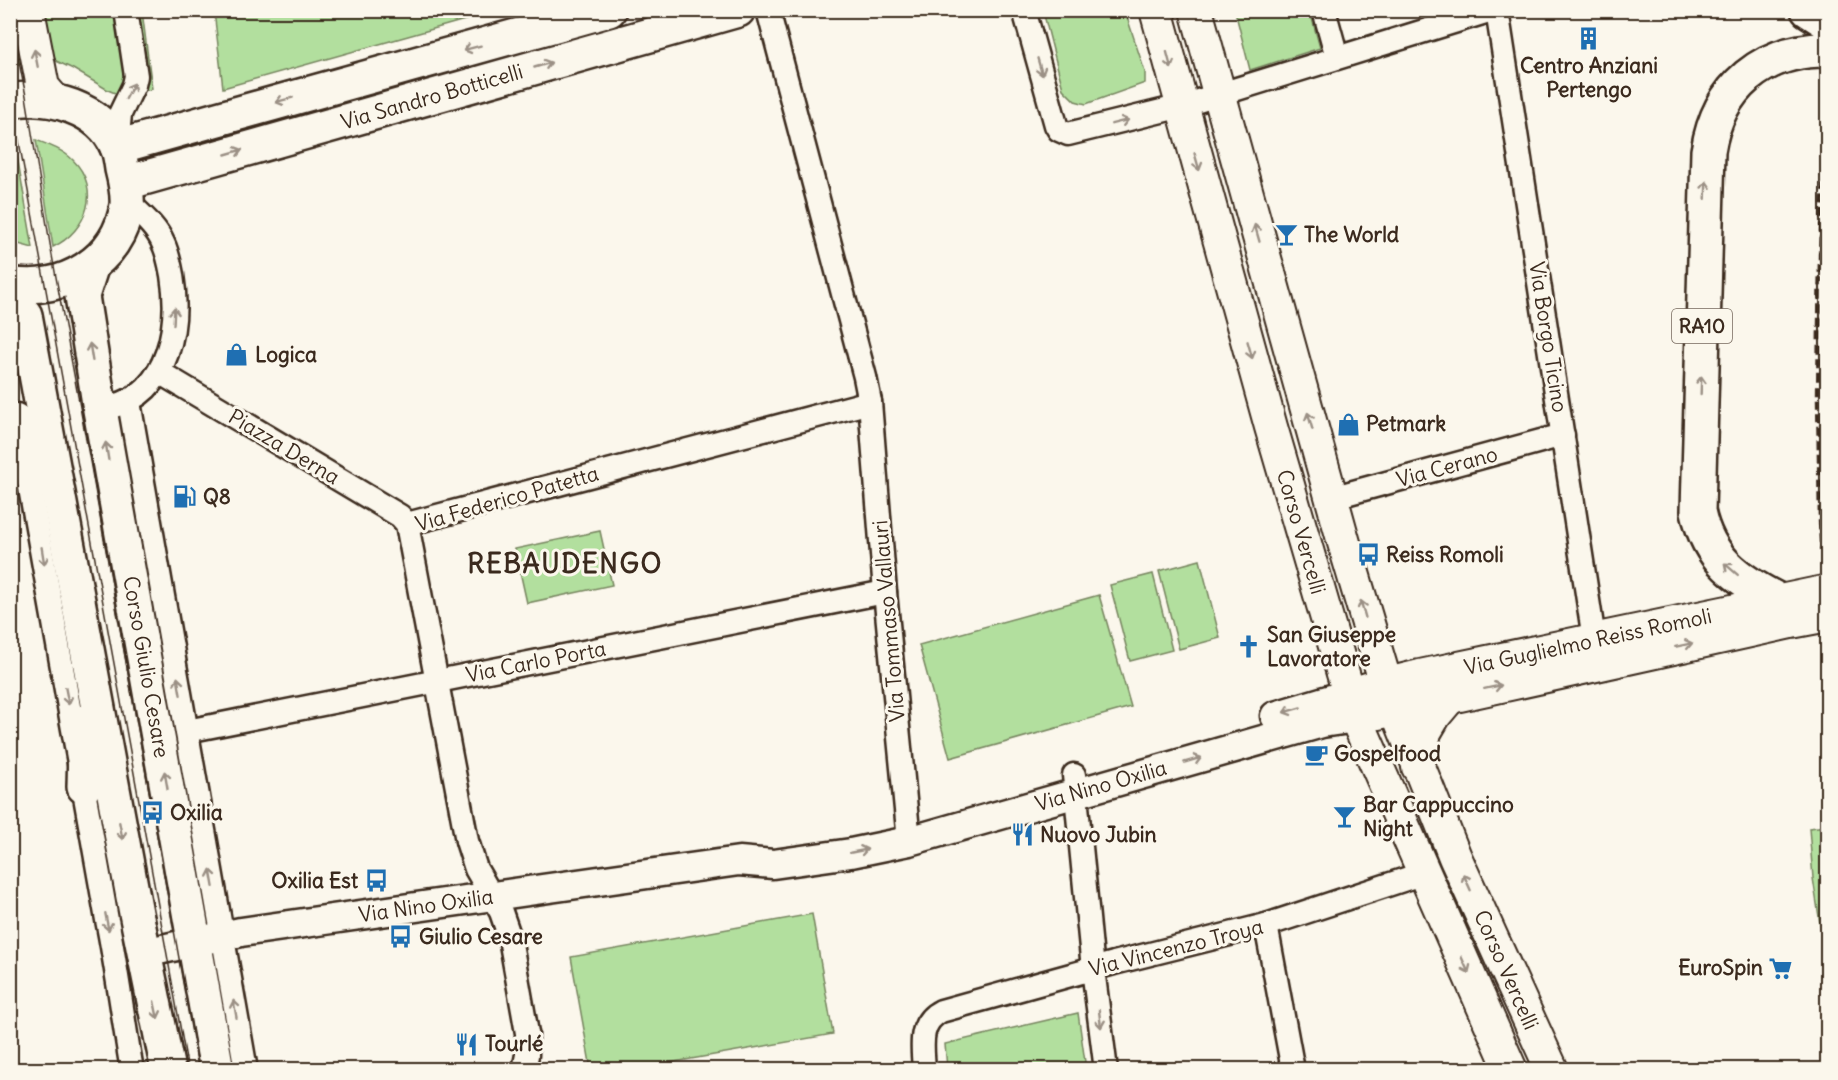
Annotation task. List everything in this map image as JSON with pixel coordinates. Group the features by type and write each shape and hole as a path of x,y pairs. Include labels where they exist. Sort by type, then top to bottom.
{"main road":[{"path":"28,10 44,87 55,101"},
{"name":"Via Sandro Botticelli","path":"117,147 609,10"},
{"name":"Via Sandro Botticelli","path":"126,192 738,10"},
{"name":"Corso Vercelli","path":"1156,10 1277,448 1352,706 1511,1070"},
{"name":"Corso Vercelli","path":"1196,10 1331,498 1391,696 1455,857 1552,1070"},
{"path":"1808,10 1827,23"},
{"name":"RA10","path":"1785,608 1722,562 1702,531 1698,511 1707,171 1711,132 1728,97 1740,82 1774,58 1807,51 1827,50"},
{"path":"10,101 34,98 55,101 72,106 88,115 106,131 117,147 126,192 124,218 118,233 92,265 77,275 51,285 10,284"},
{"name":"Corso Giulio Cesare","path":"92,265 82,296 114,406 208,939 217,1070"},
{"path":"10,296 25,315 24,415 53,471 95,694 129,956 168,1070"},
{"name":"Via Guglielmo Reiss Romoli","path":"1352,706 1785,608 1827,591"},
{"name":"Via Guglielmo Reiss Romoli","path":"1785,608 1827,615"},
{"name":"Via Guglielmo Reiss Romoli","path":"1391,696 1451,696 1596,652"},
{"path":"84,786 85,748 95,694"},
{"path":"1418,767 1425,732 1451,696"}],"street":[{"path":"117,147 120,114 136,76 126,10"},
{"path":"768,10 870,402"},
{"path":"1024,10 1055,122 1063,132 1074,133 1182,106 1495,10"},
{"path":"1324,10 1337,57"},
{"name":"Via Borgo Ticino","path":"1495,10 1596,652"},
{"path":"114,406 147,387 159,372 171,342 174,321 174,286 166,248 156,230 126,192"},
{"name":"Piazza Derna","path":"159,372 400,516 407,524"},
{"name":"Via Federico Patetta","path":"525,1070 527,1033 510,938 503,918 475,867 467,841 407,524 870,402"},
{"name":"Via Tommaso Vallauri","path":"870,402 908,832"},
{"name":"Corso Giulio Cesare","path":"114,406 187,731 208,939 246,1070"},
{"path":"24,415 37,524 84,786 129,956 132,1070"},
{"name":"Via Cerano","path":"1331,498 1563,435"},
{"path":"37,524 53,471"},
{"name":"Via Carlo Porta","path":"187,731 885,592"},
{"name":"Via Nino Oxilia","path":"129,956 208,939 739,861 773,864 851,853 908,832 1075,784 1322,723 1352,706"},
{"path":"1075,784 1093,969 1106,1070"},
{"name":"Via Vincenzo Troya","path":"924,1070 922,1037 928,1020 946,1009 1266,925 1424,873"},
{"path":"1266,925 1293,1070"}],"green space":[{"path":"214,10 497,11 223,88"},
{"path":"11,11 142,11 152,89 122,96 48,57 11,67"},
{"path":"1043,11 1125,11 1145,72 1145,83 1086,104 1075,101 1063,89"},
{"path":"1235,11 1310,11 1320,48 1250,70"},
{"path":"36,140 69,156 82,171 87,184 87,208 82,220 75,231 53,247"},
{"path":"15,144 33,248 11,242 10,146"},
{"path":"600,531 612,585 527,603 515,549"},
{"path":"1200,560 1220,638 1179,649 1159,571"},
{"path":"1153,574 1172,650 1130,661 1110,585"},
{"path":"1099,595 1131,707 950,758 919,645"},
{"path":"1828,826 1827,969 1813,878 1809,828"},
{"path":"812,914 833,1034 634,1069 591,1069 571,957"},
{"path":"1078,1013 1086,1069 947,1069 945,1044"}],"tram line":[{"path":"10,19 26,96 51,250 199,1070"},
{"path":"10,92 188,1070"}],"railway":[{"path":"1828,75 1820,255 1818,398 1820,521 1828,667"}],"place":[{"name":"Centro Anziani Pertengo","path":"1589,38"},
{"name":"The World","path":"1286,235"},
{"name":"Logica","path":"237,355"},
{"name":"Petmark","path":"1348,424"},
{"name":"Q8","path":"185,497"},
{"name":"Reiss Romoli","path":"1368,555"},
{"name":"San Giuseppe Lavoratore","path":"1249,647"},
{"name":"Gospelfood","path":"1316,754"},
{"name":"Oxilia","path":"152,813"},
{"name":"Bar Cappuccino Night","path":"1345,817"},
{"name":"Nuovo Jubin","path":"1022,835"},
{"name":"Oxilia Est","path":"376,881"},
{"name":"Giulio Cesare","path":"401,937"},
{"name":"EuroSpin","path":"1781,968"},
{"name":"Tourlé","path":"467,1044"}],"district":[{"name":"REBAUDENGO","path":"565,564"}]}
